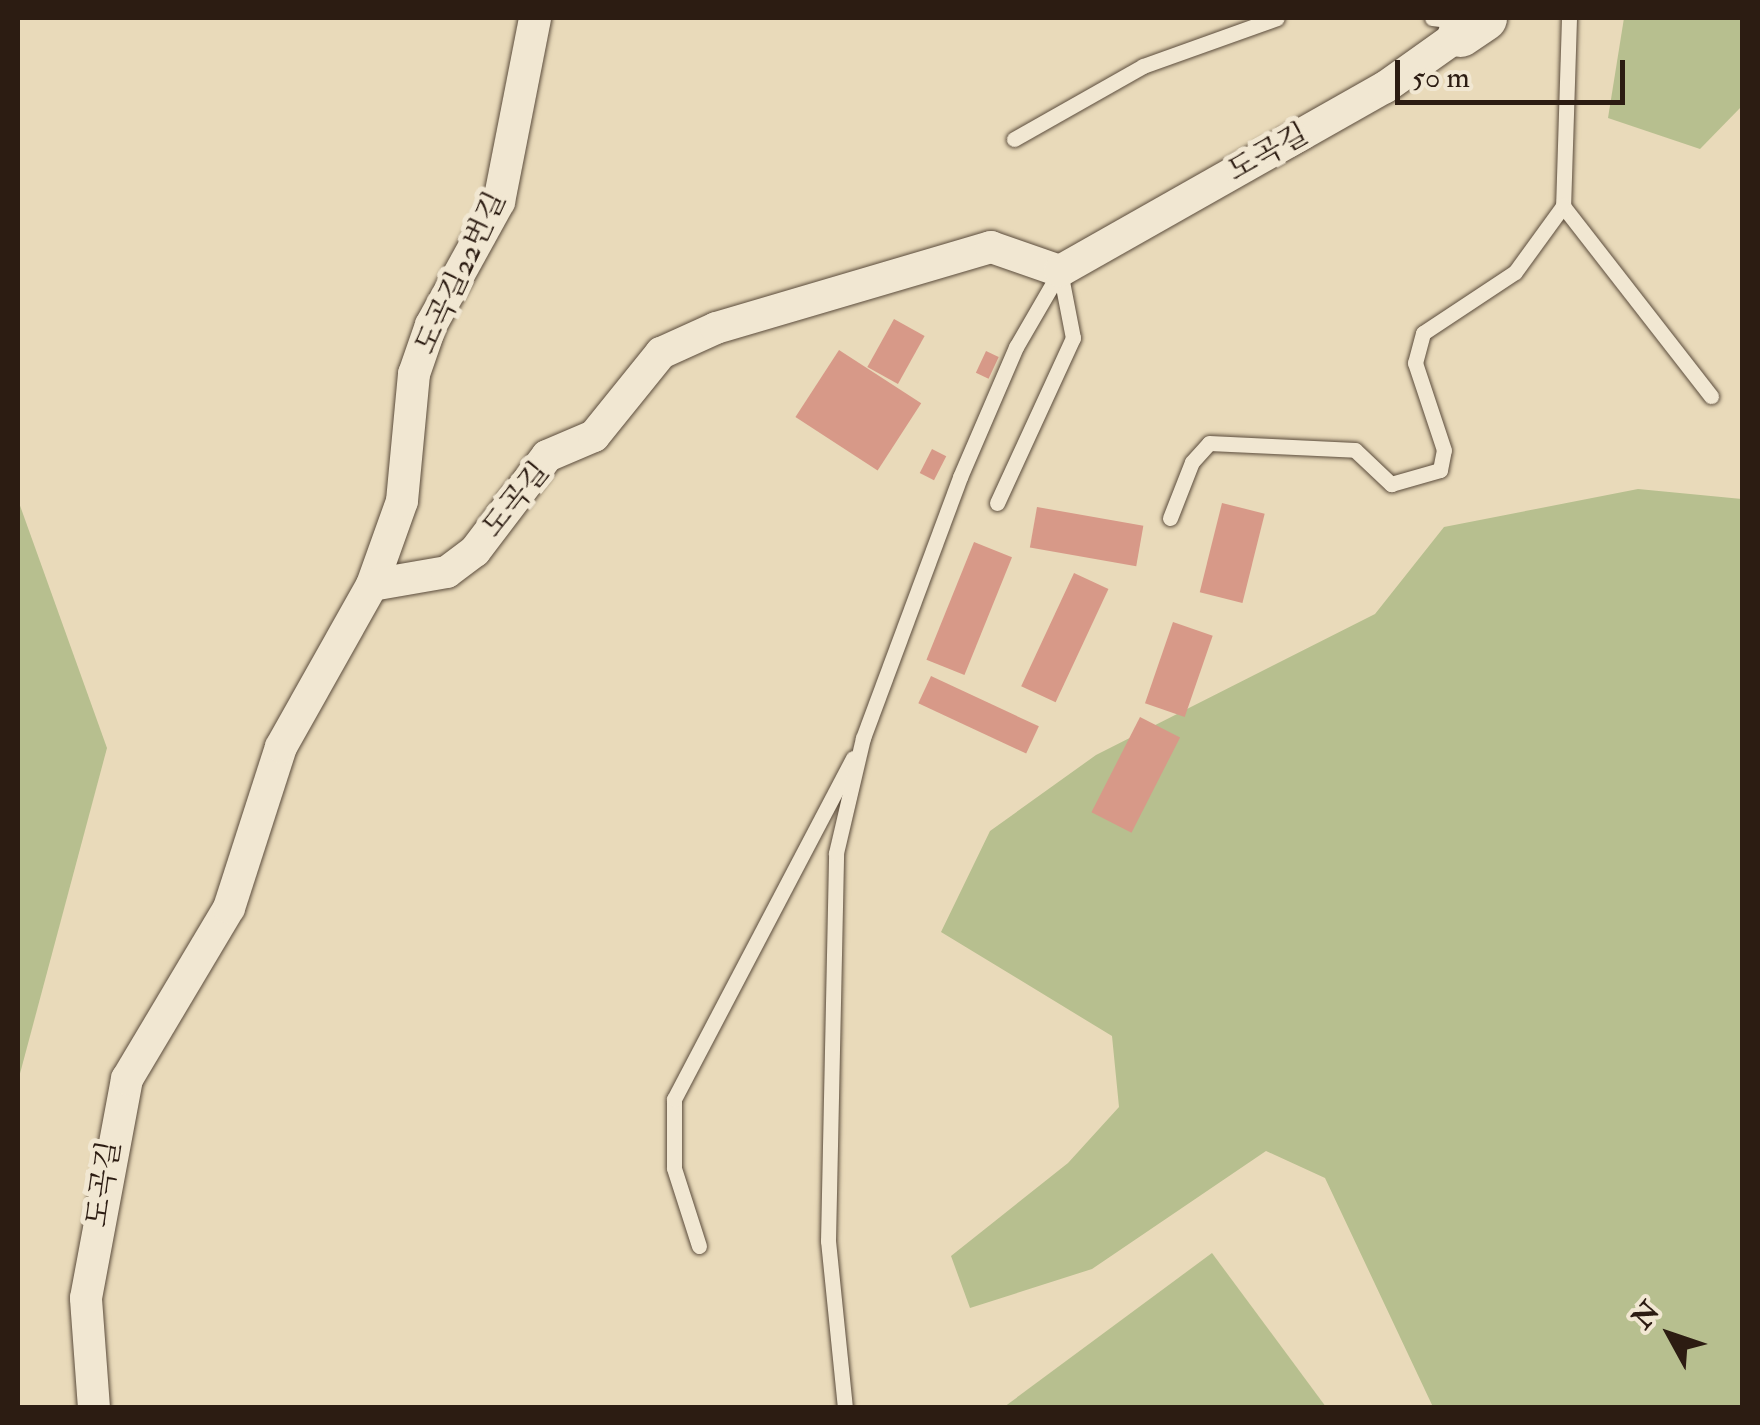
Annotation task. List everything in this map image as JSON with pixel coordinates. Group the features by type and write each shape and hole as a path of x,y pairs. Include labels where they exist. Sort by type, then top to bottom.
{"street":[{"name":"도곡길22번길","path":"372,585 402,501 414,374 432,325 499,202 535,18"},
{"name":"도곡길","path":"94,1408 86,1298 127,1079 229,908 281,747 372,585 447,572 461,562 548,456 594,436 661,353 716,328 991,247 1060,270 1384,88 1463,23"}],"lane":[{"path":"1014,139 1143,66 1277,18"},
{"path":"1170,518 1192,462 1209,442 1356,450 1391,484 1440,470 1444,450 1415,362 1423,333 1515,272 1563,206 1569,18"},
{"path":"1563,206 1711,396"},
{"path":"997,503 1073,338 1060,270"},
{"path":"844,1408 828,1242 836,853 864,738 960,476 1016,347 1060,270"},
{"path":"699,1246 674,1168 674,1100 864,738"}],"green space":[{"path":"1624,18 1742,18 1742,106 1700,149 1608,118"},
{"path":"1638,489 1742,499 1742,1407 1433,1407 1325,1178 1266,1151 1092,1269 970,1308 951,1256 1068,1163 1119,1107 1112,1036 941,932 990,831 1096,755 1375,614 1444,527"},
{"path":"18,500 107,748 18,1081"},
{"path":"1212,1253 1326,1407 1004,1407"}],"building":[{"path":"894,319 925,336 898,384 867,367"},
{"path":"839,350 921,403 878,470 795,417"},
{"path":"986,351 999,357 989,379 976,373"},
{"path":"932,449 946,456 934,480 920,473"},
{"path":"1222,503 1265,514 1242,603 1200,592"},
{"path":"1037,507 1143,526 1136,566 1030,547"},
{"path":"974,542 1012,557 964,675 926,660"},
{"path":"1074,573 1108,589 1056,702 1021,686"},
{"path":"1173,622 1213,636 1185,717 1145,703"},
{"path":"931,676 1039,726 1026,753 918,703"},
{"path":"1140,717 1180,737 1132,833 1091,812"}]}
